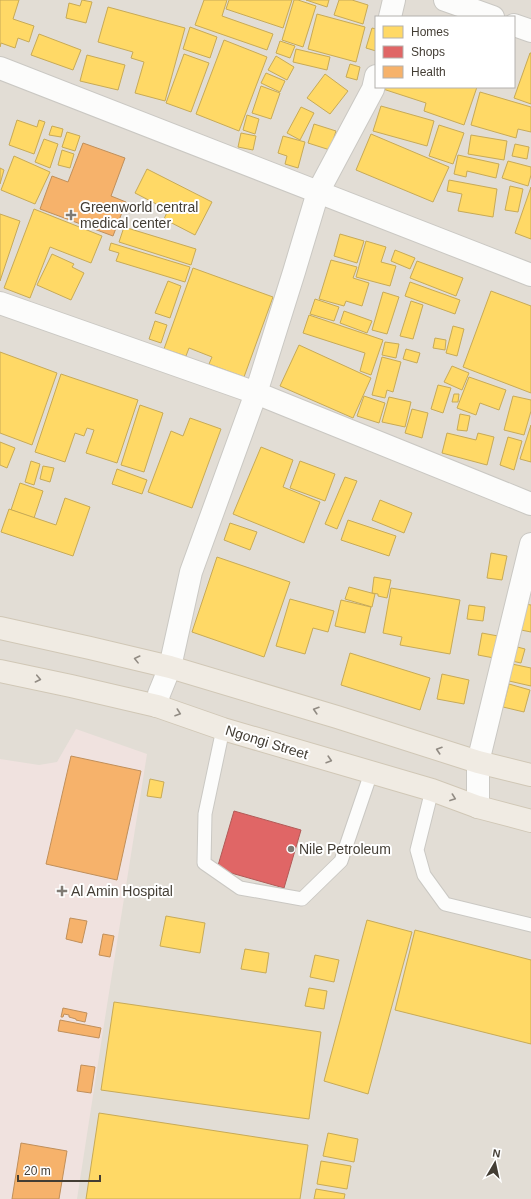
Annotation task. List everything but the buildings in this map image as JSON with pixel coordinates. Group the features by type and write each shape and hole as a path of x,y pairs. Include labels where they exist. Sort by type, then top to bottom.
{"main road":[{"path":"0,628 170,667 337,717 478,762 531,775"},
{"name":"Ngongi Street","path":"0,671 157,706 224,729 432,790 478,807 531,821"}],"street":[{"path":"390,16 394,0"},
{"path":"445,0 490,16"},
{"path":"515,24 531,30"},
{"path":"0,68 531,275"},
{"path":"157,706 159,694 170,667 191,572 256,393 318,192 373,89 375,80"},
{"path":"0,303 256,393 531,504"},
{"path":"478,807 478,762 531,544"}],"lane":[{"path":"224,729 205,814 204,863 240,888 302,899 340,862 371,772"},
{"path":"432,790 417,850 424,875 444,904 531,925"}],"shaded area":[{"path":"0,0 531,0 531,1199 0,1199"},
{"name":"Al Amin Hospital","path":"76,729 147,754 77,1199 0,1199 0,759 39,765 57,762"}],"place":[{"name":"Greenworld central medical center","path":"71,215"},
{"name":"Nile Petroleum","path":"291,849"},
{"name":"Al Amin Hospital","path":"62,891"}]}
